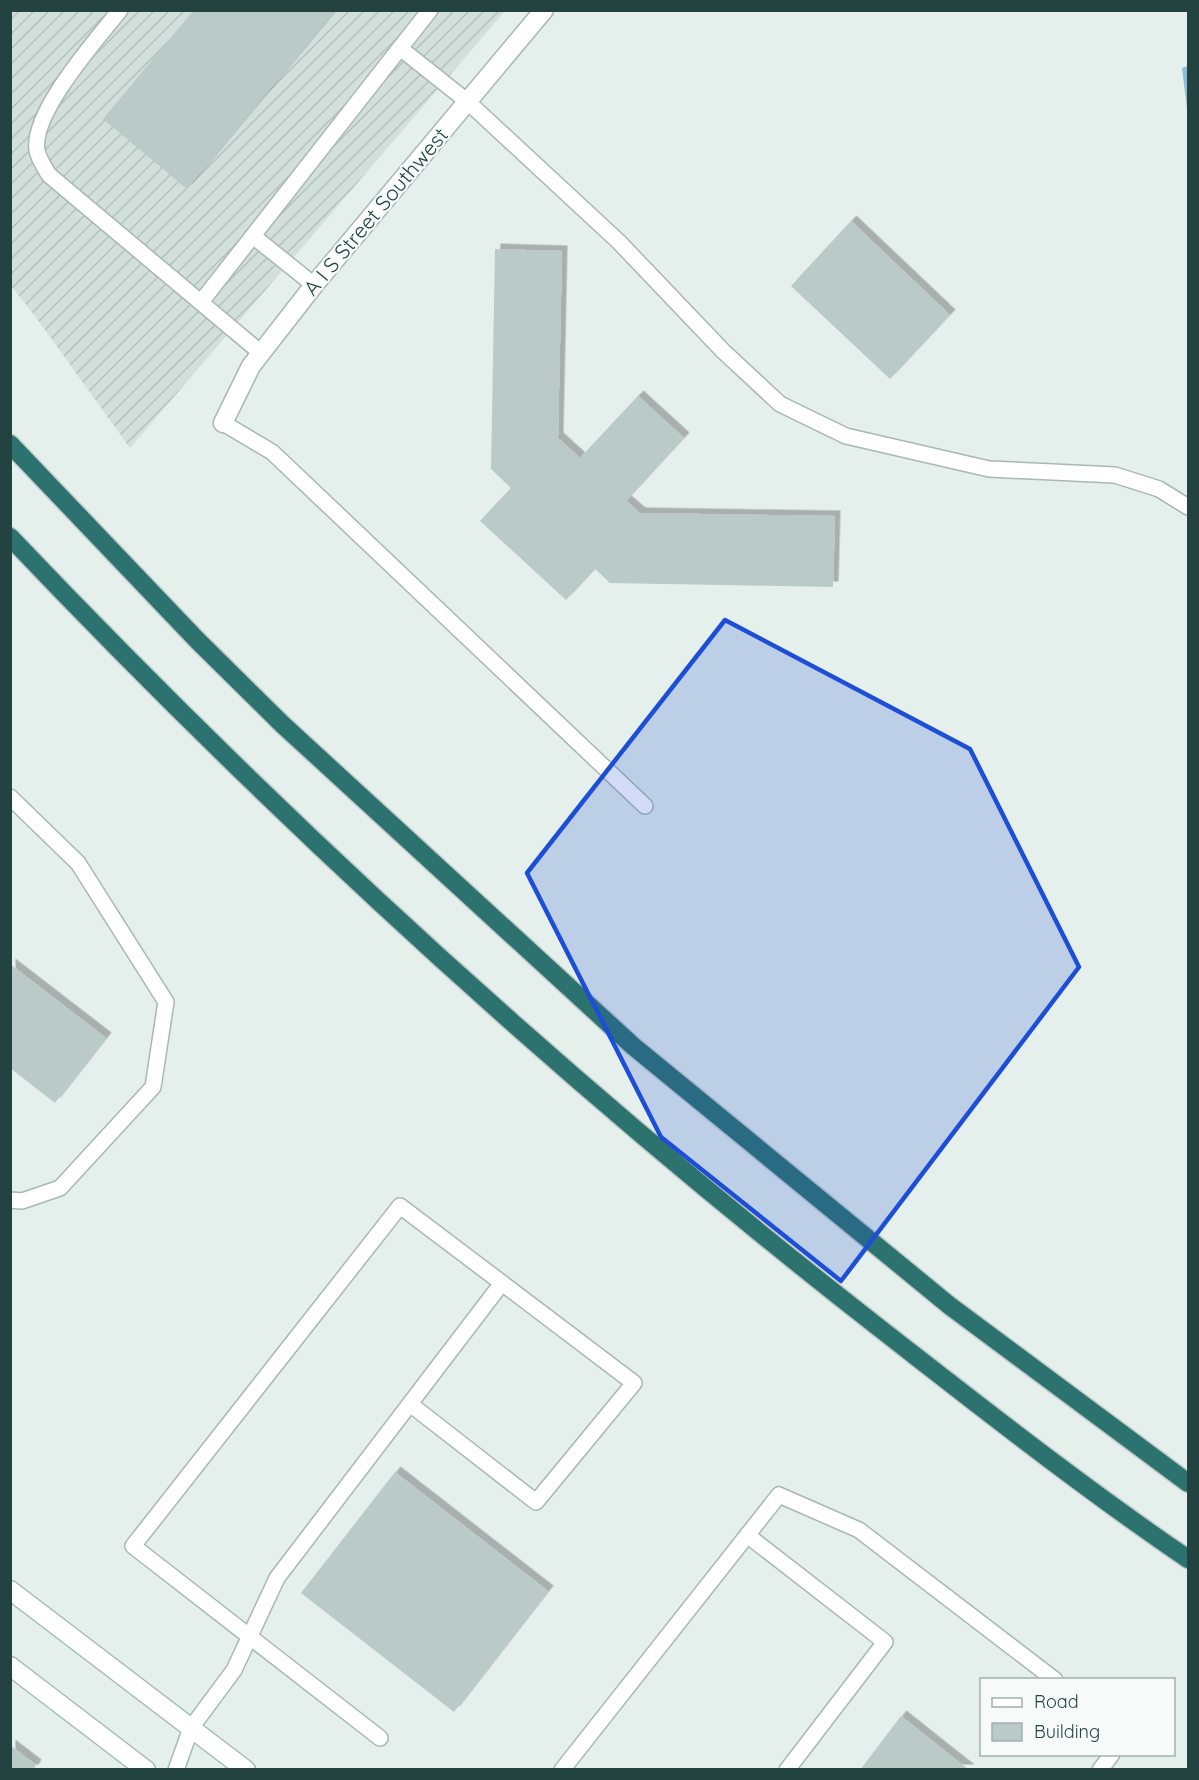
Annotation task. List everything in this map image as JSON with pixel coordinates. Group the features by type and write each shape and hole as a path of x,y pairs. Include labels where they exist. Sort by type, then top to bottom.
{"highway":[{"path":"10,444 282,724 624,1038 950,1306 1188,1483"},
{"path":"10,537 189,719 395,918 666,1158 1010,1430 1188,1559"}],"street":[{"name":"A I S Street Southwest","path":"223,423 250,366 314,285 544,10"},
{"path":"10,1590 246,1770"},
{"path":"10,1666 146,1770"}],"lane":[{"path":"120,10 68,75 37,134 36,152 49,175 261,353"},
{"path":"201,302 430,10"},
{"path":"399,48 468,102 619,242 723,351 780,404 846,436 989,469 1115,475 1159,489 1188,507"},
{"path":"253,236 314,285"},
{"path":"223,423 272,452 645,806"},
{"path":"10,797 78,863 166,1002 153,1087 60,1188 22,1201 10,1200"},
{"path":"380,1738 133,1546 400,1206 634,1383 536,1502 410,1404"},
{"path":"176,1770 191,1728 234,1670 277,1578 502,1283"},
{"path":"562,1770 779,1495 859,1530 1052,1678"},
{"path":"747,1535 885,1642 787,1770"},
{"path":"1100,1770 1111,1756"}],"highlighted area":[{"path":"725,620 970,749 1079,967 841,1281 661,1137 527,873"}],"shaded area":[{"path":"10,11 505,11 130,448 11,286"}],"water":[{"path":"1188,66 1188,117 1182,68"}],"building":[{"path":"194,10 336,10 187,189 103,119"},
{"path":"851,221 950,315 890,379 791,286"},
{"path":"495,249 562,251 558,438 580,458 638,396 684,438 626,501 640,513 835,516 833,587 610,583 595,569 566,600 480,521 511,488 491,469"},
{"path":"10,964 106,1038 55,1103 10,1068"},
{"path":"395,1472 548,1591 454,1712 301,1593"},
{"path":"901,1716 969,1770 860,1770"},
{"path":"10,1745 36,1765 33,1770 10,1770"}]}
